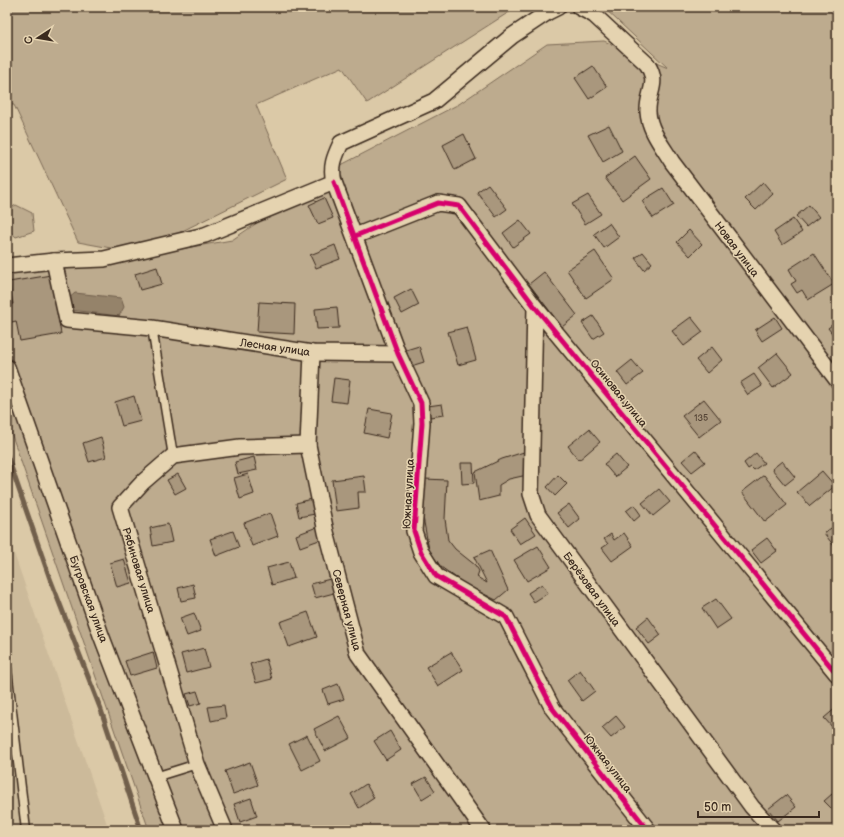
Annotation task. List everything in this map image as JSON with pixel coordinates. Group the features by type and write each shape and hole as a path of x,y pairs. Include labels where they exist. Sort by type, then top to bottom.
{"street":[{"name":"Южная улица","path":"558,7 512,36 434,102 341,143 334,159 331,171 398,354 421,403 422,423 414,530 421,552 436,576 506,617 553,709 648,830"},
{"name":"Новая улица","path":"579,7 594,15 647,64 652,72 654,81 648,112 652,128 672,162 837,380"},
{"path":"7,266 54,261 104,259 205,235 334,182"},
{"name":"Осиновая улица","path":"355,236 438,203 459,206 535,307 837,674"},
{"name":"Лесная улица","path":"54,261 67,320 152,328 312,353 398,354"},
{"name":"Берёзовая улица","path":"535,307 531,494 538,515 752,807 773,830"},
{"name":"Северная улица","path":"312,353 308,445 326,532 358,654 483,830"},
{"name":"Бугровская улица","path":"7,367 99,628 176,830"},
{"path":"172,456 240,447 308,445"},
{"name":"Рябиновая улица","path":"172,456 143,482 120,507 197,764 225,830"}],"lane":[{"path":"152,328 172,456"},
{"path":"7,674 26,830"},
{"path":"155,777 197,764"}],"shaded area":[{"path":"7,7 517,7 367,103 342,67 256,105 287,179 138,253 78,242 14,105 7,104"},
{"path":"603,7 837,7 837,830 149,830 7,421 7,270 87,265 232,240 343,164 459,104 547,44 604,41 668,68"},
{"path":"16,205 32,213 34,231 16,237 7,229 7,210"},
{"path":"75,293 121,298 124,307 119,316 72,310 67,300"},
{"path":"7,533 50,658 109,830 7,830"}],"building":[{"path":"593,66 607,87 589,99 575,78"},
{"path":"609,125 622,151 603,162 588,135"},
{"path":"464,134 476,159 455,170 443,145"},
{"path":"635,156 651,179 622,200 605,178"},
{"path":"763,182 773,194 756,210 745,199"},
{"path":"488,184 507,209 496,217 477,192"},
{"path":"663,188 674,205 653,218 642,201"},
{"path":"588,195 601,214 585,224 572,204"},
{"path":"324,198 333,218 318,224 309,205"},
{"path":"809,205 819,217 806,227 796,216"},
{"path":"793,219 802,232 782,245 774,232"},
{"path":"520,220 531,234 513,247 503,233"},
{"path":"609,223 619,237 604,248 594,234"},
{"path":"689,230 702,244 690,256 677,242"},
{"path":"335,245 340,259 316,268 310,255"},
{"path":"595,251 614,279 586,298 567,270"},
{"path":"643,252 652,263 644,270 635,258"},
{"path":"814,253 834,284 808,300 802,290 797,293 791,284 796,281 789,269"},
{"path":"157,267 162,284 140,290 135,274"},
{"path":"544,272 577,315 562,327 529,284"},
{"path":"51,275 61,334 20,341 16,321 7,323 7,305 13,304 9,282"},
{"path":"411,289 419,305 402,314 394,298"},
{"path":"259,302 295,304 294,334 257,332"},
{"path":"337,307 339,328 317,329 315,309"},
{"path":"593,316 604,332 593,339 582,323"},
{"path":"691,317 703,332 684,346 672,331"},
{"path":"775,317 782,328 762,341 755,330"},
{"path":"837,321 837,340 828,328"},
{"path":"467,327 476,360 458,365 448,332"},
{"path":"419,346 424,362 411,366 406,350"},
{"path":"712,347 722,360 707,373 696,360"},
{"path":"777,353 793,373 773,388 758,368"},
{"path":"632,360 643,373 627,385 617,372"},
{"path":"754,374 762,386 748,395 740,383"},
{"path":"334,378 350,380 347,403 331,401"},
{"path":"134,396 141,421 122,426 115,402"},
{"path":"704,399 721,420 699,437 682,416"},
{"path":"442,404 444,415 430,417 428,406"},
{"path":"369,409 392,413 387,438 364,433"},
{"path":"589,429 600,442 579,460 568,446"},
{"path":"101,437 106,457 89,462 83,443"},
{"path":"695,450 705,462 692,472 682,461"},
{"path":"527,451 527,475 509,479 499,485 499,496 479,501 475,472 502,459"},
{"path":"756,453 764,463 754,470 751,467 748,469 744,463"},
{"path":"616,454 627,467 615,477 604,464"},
{"path":"254,457 257,470 238,474 235,462"},
{"path":"782,461 795,477 785,485 772,469"},
{"path":"461,463 473,463 474,483 462,484"},
{"path":"822,471 835,486 810,506 797,492"},
{"path":"178,474 186,488 175,494 167,480"},
{"path":"248,474 254,494 240,499 234,478"},
{"path":"558,475 567,484 555,496 547,487"},
{"path":"764,475 787,505 765,522 742,492"},
{"path":"364,476 366,492 358,492 359,508 336,511 332,480"},
{"path":"425,479 447,480 445,519 448,540 455,549 475,565 479,571 477,577 487,583 474,557 490,550 508,590 496,600 466,585 441,567 429,550 423,517"},
{"path":"659,489 670,502 653,516 642,503"},
{"path":"312,499 315,514 299,517 296,503"},
{"path":"569,504 580,519 569,528 557,513"},
{"path":"634,505 641,515 634,521 626,511"},
{"path":"270,513 278,536 252,546 244,523"},
{"path":"525,518 536,534 520,544 510,529"},
{"path":"168,524 172,542 153,546 150,528"},
{"path":"837,524 837,550 824,533"},
{"path":"317,527 322,539 300,547 296,535"},
{"path":"233,531 239,547 216,556 210,539"},
{"path":"624,533 633,546 612,561 602,548 608,544 604,539 611,534 614,540"},
{"path":"767,538 777,551 761,563 751,550"},
{"path":"538,546 551,567 527,581 514,560"},
{"path":"124,559 131,583 117,587 110,563"},
{"path":"289,562 294,578 272,585 267,568"},
{"path":"330,579 334,593 315,598 311,584"},
{"path":"193,584 196,598 181,601 178,588"},
{"path":"542,584 548,593 534,602 528,593"},
{"path":"716,599 731,619 716,629 702,608"},
{"path":"308,612 317,637 289,647 280,622"},
{"path":"194,613 201,631 187,636 180,618"},
{"path":"648,617 661,635 649,644 636,627"},
{"path":"204,648 209,667 186,673 181,654"},
{"path":"153,652 157,668 130,676 125,661"},
{"path":"451,652 463,670 438,686 426,667"},
{"path":"266,659 272,679 256,683 250,664"},
{"path":"580,670 595,691 582,701 567,680"},
{"path":"338,684 344,699 328,704 323,690"},
{"path":"197,691 201,703 190,706 186,694"},
{"path":"224,705 226,718 211,721 208,707"},
{"path":"837,707 837,727 834,729 824,718"},
{"path":"339,716 351,738 325,751 314,729"},
{"path":"616,716 625,727 611,738 602,728"},
{"path":"390,731 401,750 386,760 374,741"},
{"path":"307,735 320,761 302,770 289,744"},
{"path":"250,762 258,785 233,794 225,771"},
{"path":"426,777 435,791 422,799 413,784"},
{"path":"366,784 374,798 359,808 351,794"},
{"path":"832,794 837,799 837,814 824,801"},
{"path":"786,795 796,807 778,821 768,809"},
{"path":"251,798 257,816 240,822 234,804"}],"waterway":[{"path":"7,455 49,576 101,710 141,830"}],"cycle path":[{"path":"334,182 398,354 421,403 422,423 414,531 421,552 436,576 506,617 553,709 648,830"},
{"path":"355,236 438,203 459,206 535,307 837,674"}]}
